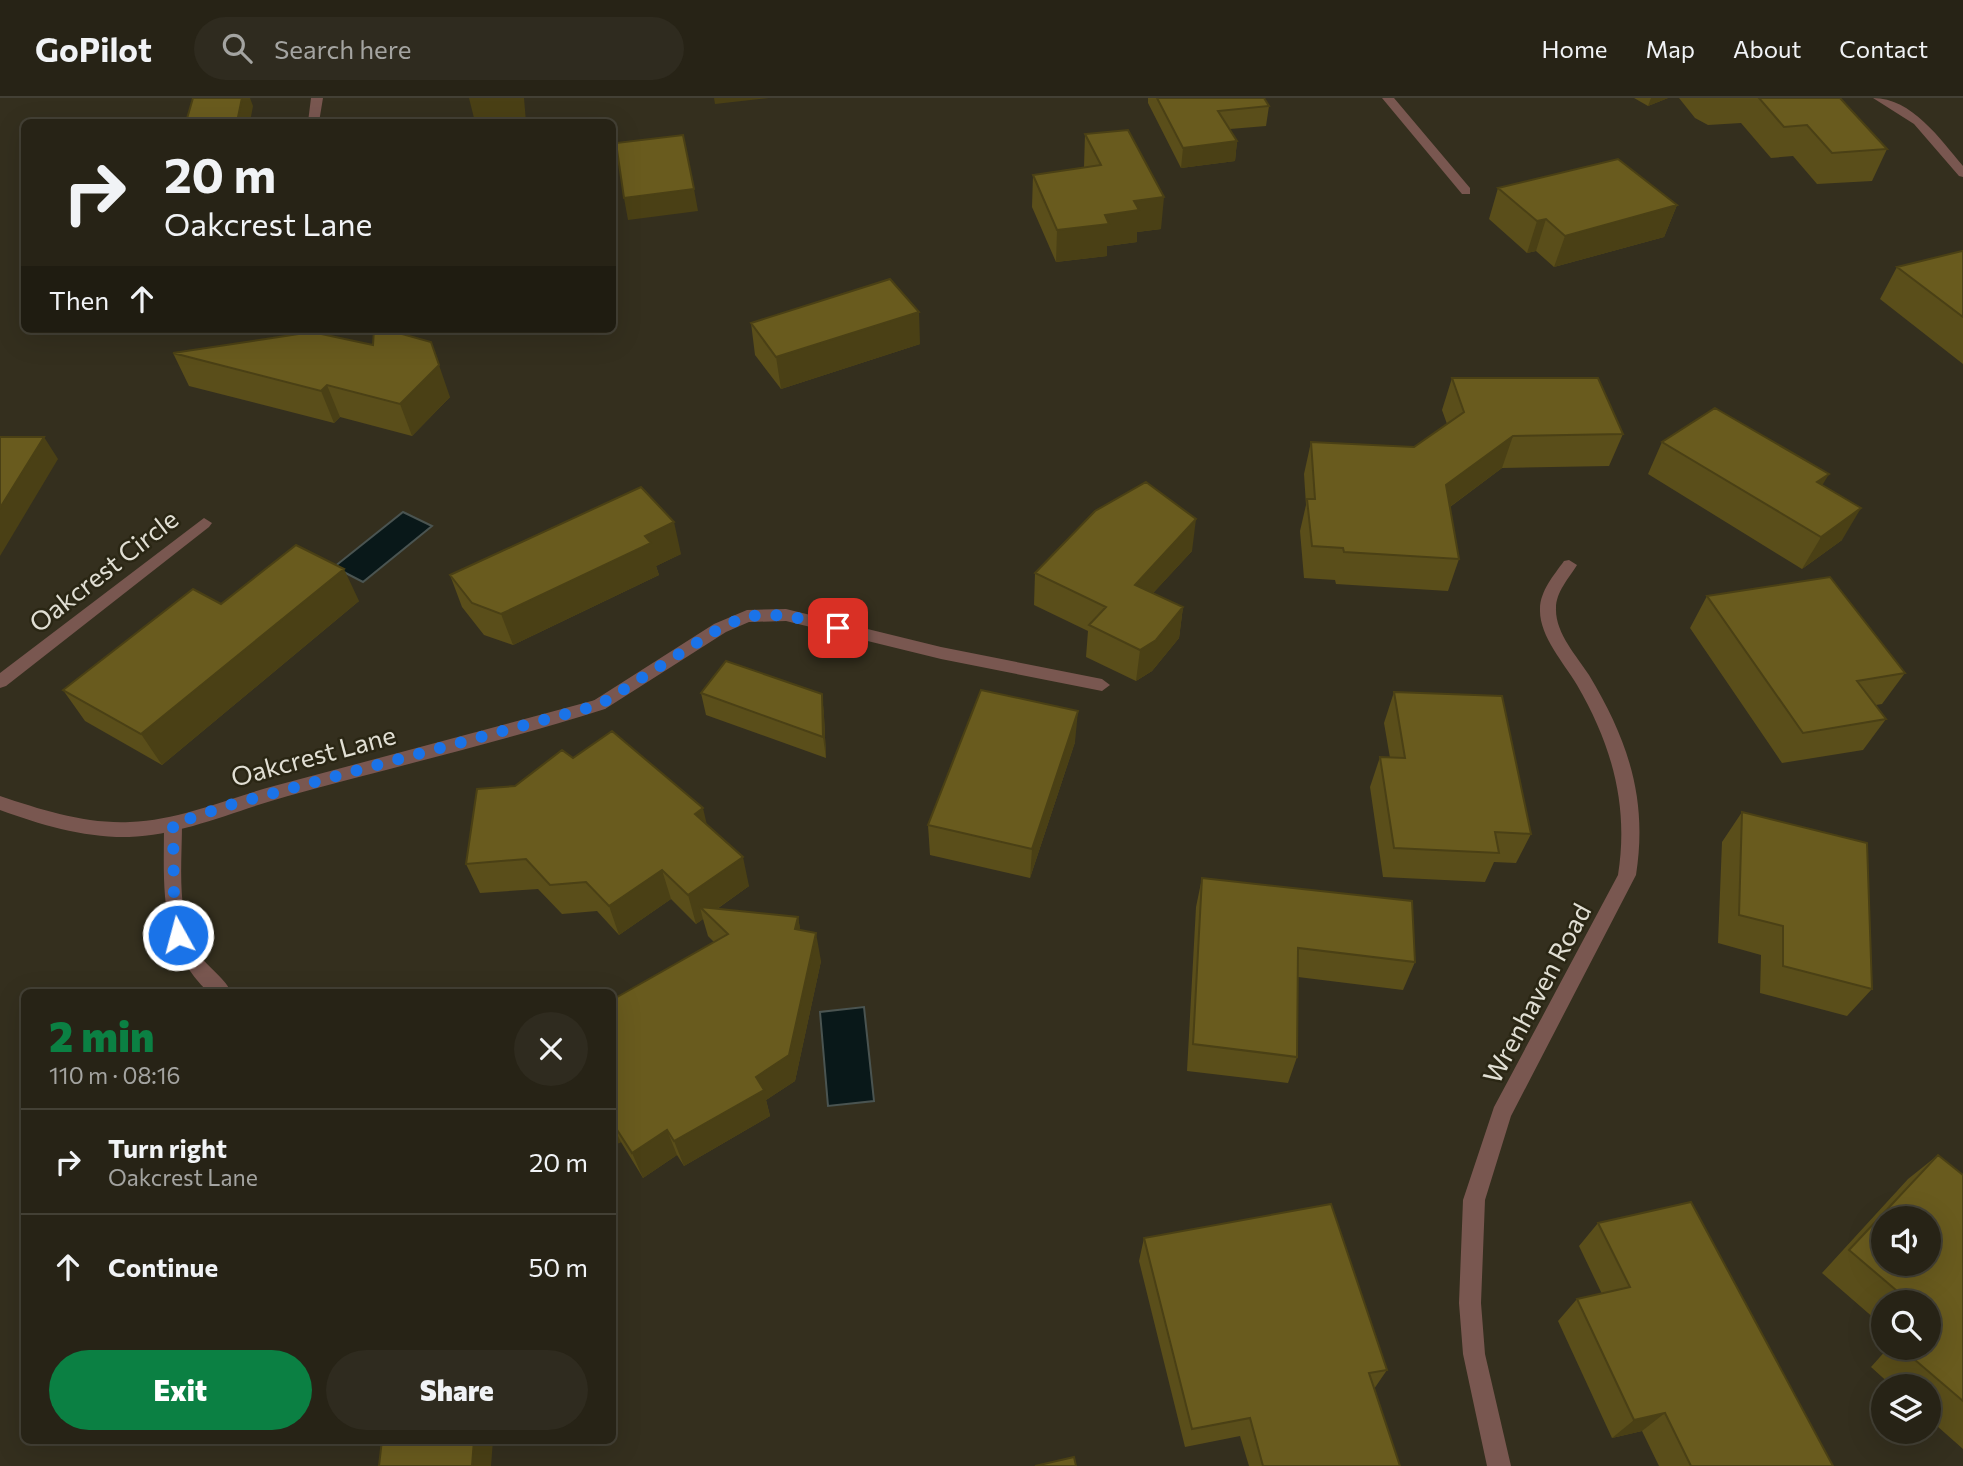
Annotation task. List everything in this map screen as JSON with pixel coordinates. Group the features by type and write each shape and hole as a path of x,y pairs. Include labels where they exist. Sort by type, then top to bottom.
{"street":[{"path":"314,119 317,98"},
{"path":"1388,98 1466,191"},
{"path":"1879,98 1918,122 1963,173"},
{"name":"Oakcrest Circle","path":"0,682 204,523"},
{"name":"Wrenhaven Road","path":"1499,1466 1474,1354 1470,1291 1474,1200 1501,1114 1628,875 1633,835 1627,779 1612,731 1556,636 1547,612 1549,600 1569,565"},
{"name":"Oakcrest Lane","path":"0,803 76,826 139,830 173,824 233,804 599,705 720,628 747,616 786,615 941,653 1101,685"},
{"path":"173,824 174,902 178,935 193,966 218,989"}],"shaded area":[{"path":"403,512 432,526 363,582 334,567"},
{"path":"864,1007 874,1101 828,1106 820,1012"}],"building":[{"path":"193,98 242,98 238,119 187,119"},
{"path":"1157,98 1264,98 1269,106 1218,111 1237,141 1183,148"},
{"path":"1759,98 1840,98 1887,149 1832,153 1807,125 1784,127"},
{"path":"1128,130 1164,197 1134,201 1139,210 1105,215 1109,224 1057,230 1033,175 1101,165 1085,134"},
{"path":"683,135 694,189 624,198 616,143"},
{"path":"1618,159 1677,205 1565,236 1546,219 1537,221 1498,188"},
{"path":"1963,251 1963,317 1897,267"},
{"path":"890,279 919,312 776,357 751,323"},
{"path":"305,333 373,345 374,333 398,333 431,342 439,365 400,404 327,385 321,391 173,353"},
{"path":"1452,378 1598,378 1623,434 1513,436 1446,485 1459,559 1344,552 1343,548 1312,546 1307,499 1315,499 1311,442 1414,447 1464,412"},
{"path":"1715,408 1829,474 1817,482 1861,508 1821,537 1662,442"},
{"path":"0,437 44,437 0,508"},
{"path":"1146,482 1196,519 1135,585 1183,607 1156,640 1140,650 1089,625 1106,607 1035,573 1095,511"},
{"path":"641,487 674,522 645,536 651,543 501,614 472,603 450,575"},
{"path":"296,545 344,569 141,734 63,690 193,589 221,604"},
{"path":"1830,577 1905,673 1857,681 1886,719 1803,733 1707,596"},
{"path":"726,661 822,694 823,737 701,693"},
{"path":"981,690 1078,711 1032,849 928,825"},
{"path":"1394,692 1502,696 1531,834 1495,832 1499,853 1394,848 1380,757 1405,758"},
{"path":"612,731 703,808 695,814 743,857 688,895 662,870 609,906 586,882 550,885 526,859 466,864 477,789 515,786 562,750 573,758"},
{"path":"1742,812 1867,843 1872,989 1783,966 1783,926 1739,915"},
{"path":"1202,878 1412,901 1415,962 1298,948 1297,1057 1193,1044"},
{"path":"700,907 798,917 795,929 816,933 789,1055 756,1077 764,1090 674,1141 667,1130 632,1153 616,1128 616,998 728,934"},
{"path":"1938,1155 1963,1175 1963,1401 1941,1382 1941,1374 1931,1374 1915,1360 1941,1360 1941,1290 1896,1290 1880,1276 1941,1276 1941,1206 1890,1206"},
{"path":"1691,1202 1833,1466 1691,1466 1665,1413 1634,1420 1577,1299 1630,1287 1598,1223"},
{"path":"1331,1204 1387,1370 1369,1373 1400,1466 1263,1466 1250,1418 1192,1429 1144,1238"},
{"path":"1871,1227 1871,1269 1849,1250"},
{"path":"382,1444 474,1444 472,1466 379,1466"},
{"path":"1074,1457 1076,1466 1035,1466"}],"route":[{"path":"178,935 174,902 173,824 233,804 599,705 720,628 747,616 786,615 838,628"}]}
